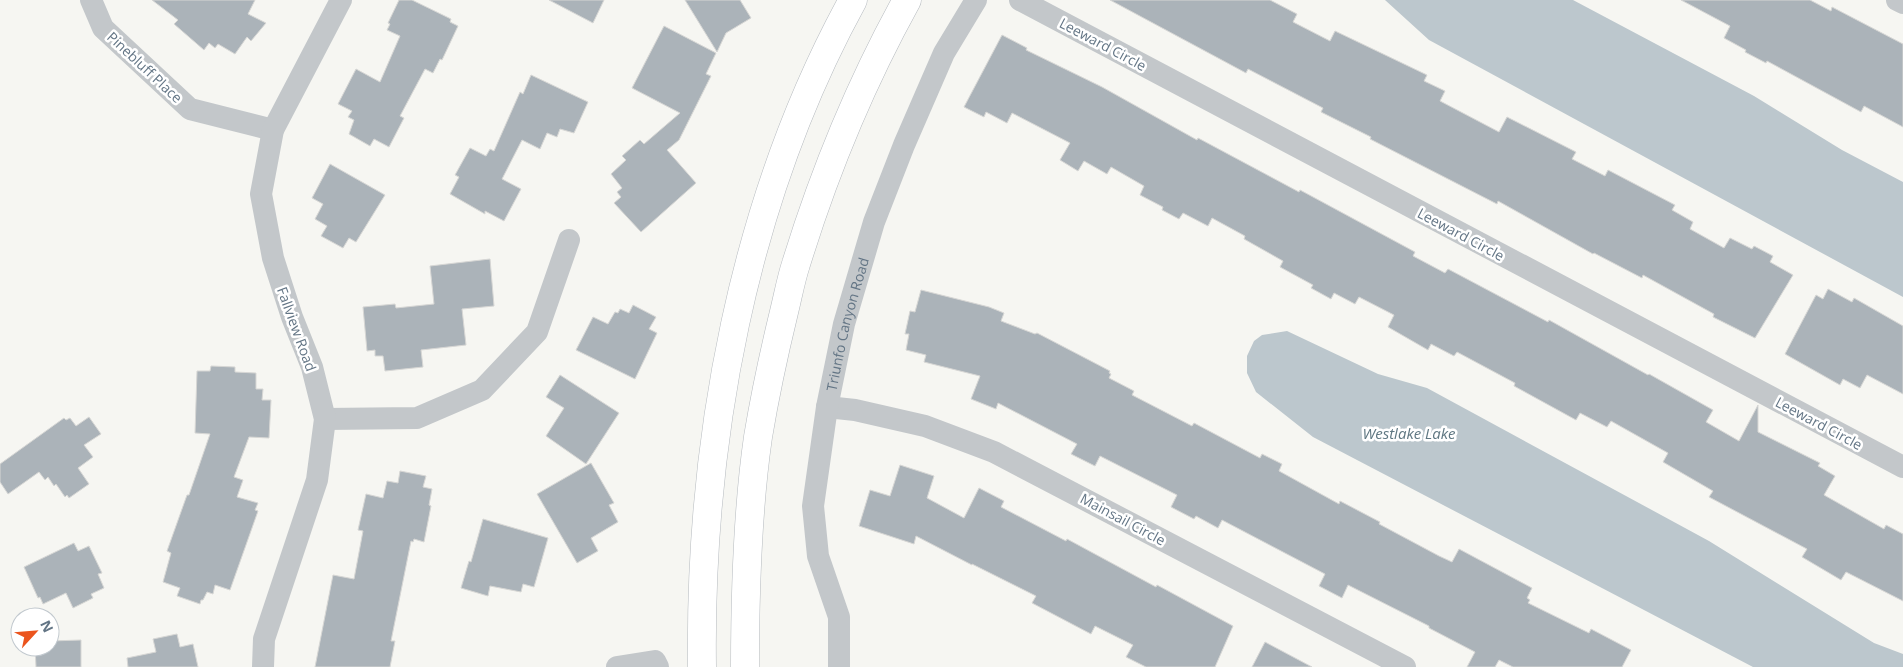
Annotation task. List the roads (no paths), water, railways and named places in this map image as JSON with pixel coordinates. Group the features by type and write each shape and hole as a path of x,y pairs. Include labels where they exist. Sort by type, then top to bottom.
{"street":[{"name":"Pinebluff Place","path":"90,0 103,28 190,109 274,130"},
{"name":"Fallview Road","path":"263,667 264,640 317,480 325,418 312,367 292,317 273,258 261,194 274,130 341,0"},
{"path":"702,667 701,629 705,527 716,429 728,354 753,250 778,171 812,86 854,0"},
{"path":"745,667 749,526 758,438 775,349 795,266 820,193 854,109 907,0"},
{"name":"Triunfo Canyon Road","path":"839,667 839,617 818,556 813,506 828,406 844,324 874,222 904,145 944,53 976,0"},
{"name":"Leeward Circle","path":"1020,0 1903,467"},
{"path":"1897,0 1903,3"},
{"path":"325,418 417,418 482,390 537,332 568,240"},
{"name":"Mainsail Circle","path":"828,406 855,410 925,426 994,452 1405,667"},
{"path":"617,667 655,661 658,667"}],"water":[{"path":"1385,0 1573,0 1754,96 1842,150 1903,182 1903,297 1429,40"},
{"name":"Westlake Lake","path":"1287,331 1378,374 1427,388 1709,541 1874,643 1903,654 1903,667 1753,667 1313,437 1256,392 1247,373 1247,356 1254,341 1262,335"}]}
